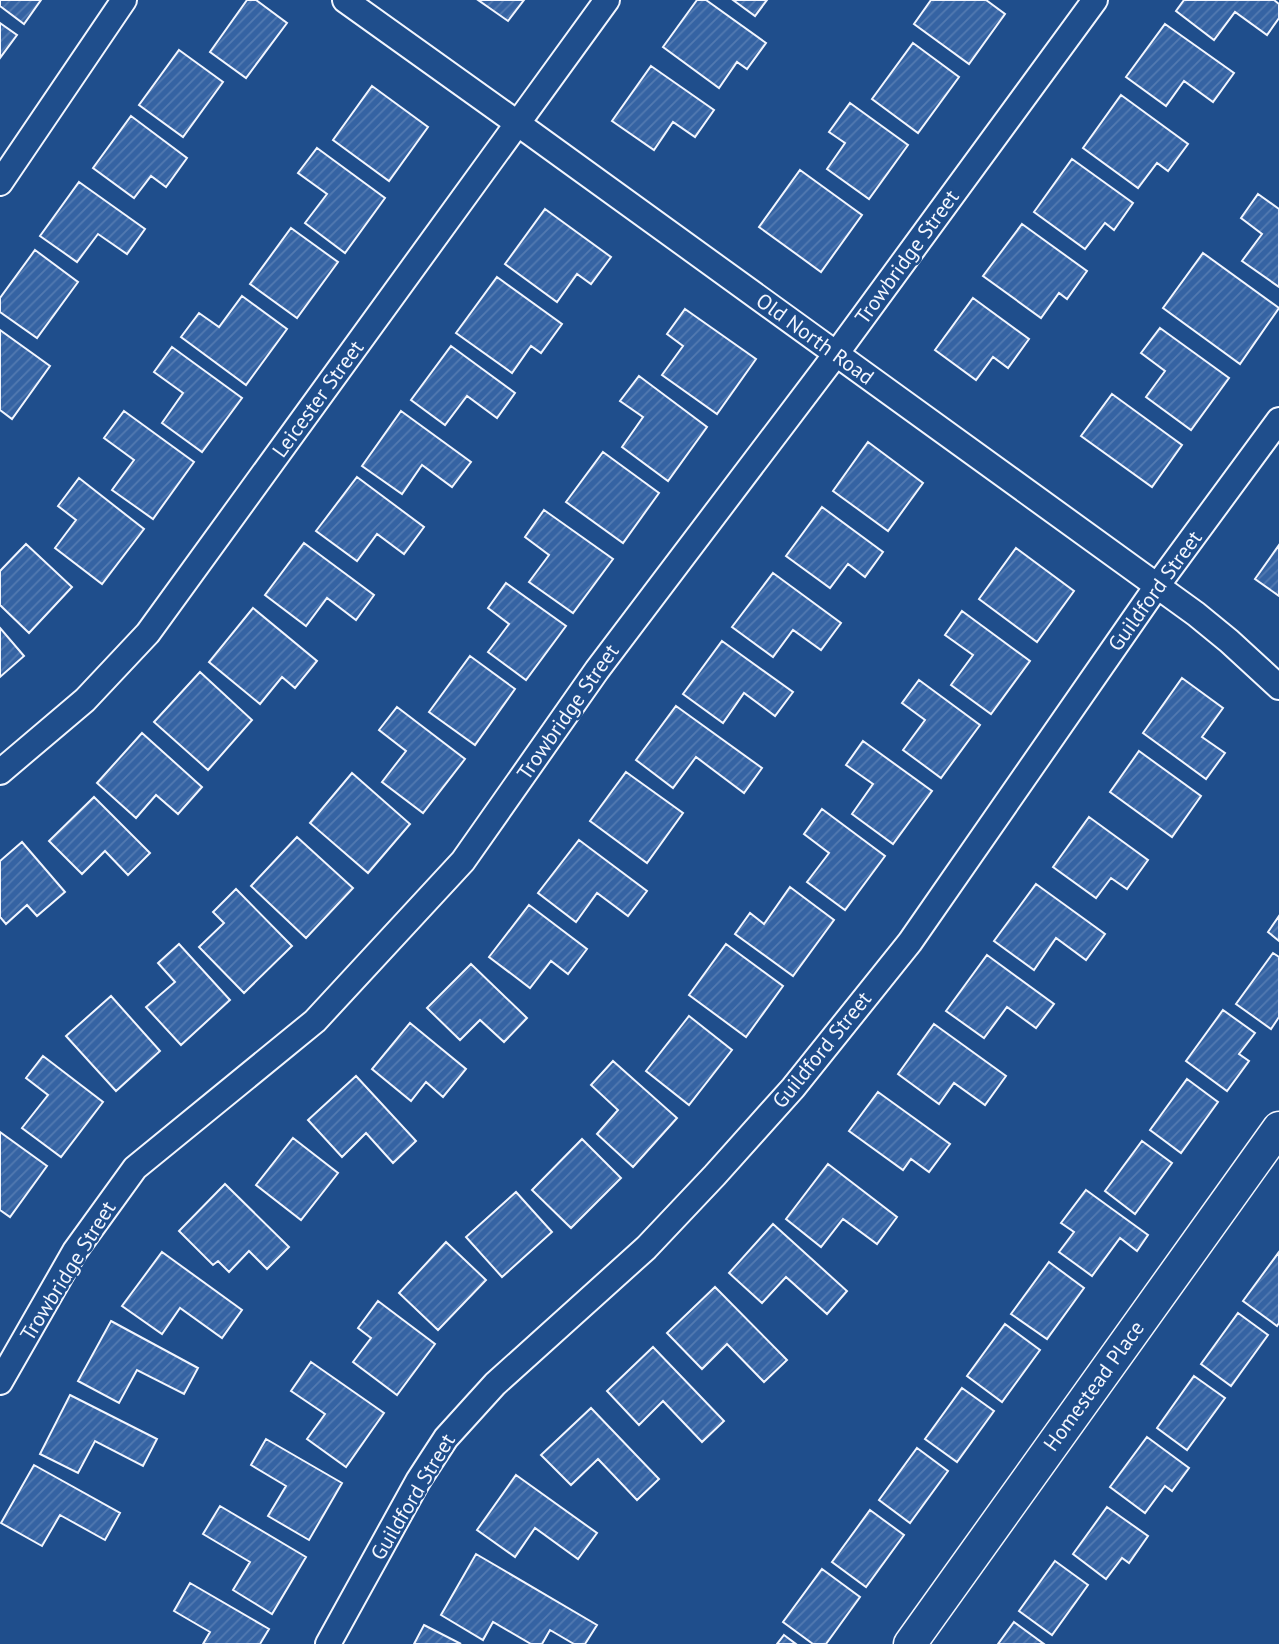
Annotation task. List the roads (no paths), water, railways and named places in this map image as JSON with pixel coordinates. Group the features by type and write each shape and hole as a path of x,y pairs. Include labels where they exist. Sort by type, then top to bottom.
{"street":[{"path":"0,183 124,0"},
{"name":"Old North Road","path":"345,0 1196,614 1279,687"},
{"name":"Leicester Street","path":"0,772 85,700 148,634 607,0"},
{"name":"Trowbridge Street","path":"0,1382 75,1251 135,1168 314,1021 463,861 597,670 836,354 1095,0"},
{"name":"Guildford Street","path":"328,1644 418,1481 446,1438 495,1384 646,1248 793,1088 909,942 1157,586 1279,420"},
{"name":"Homestead Place","path":"910,1644 1279,1128"}]}
